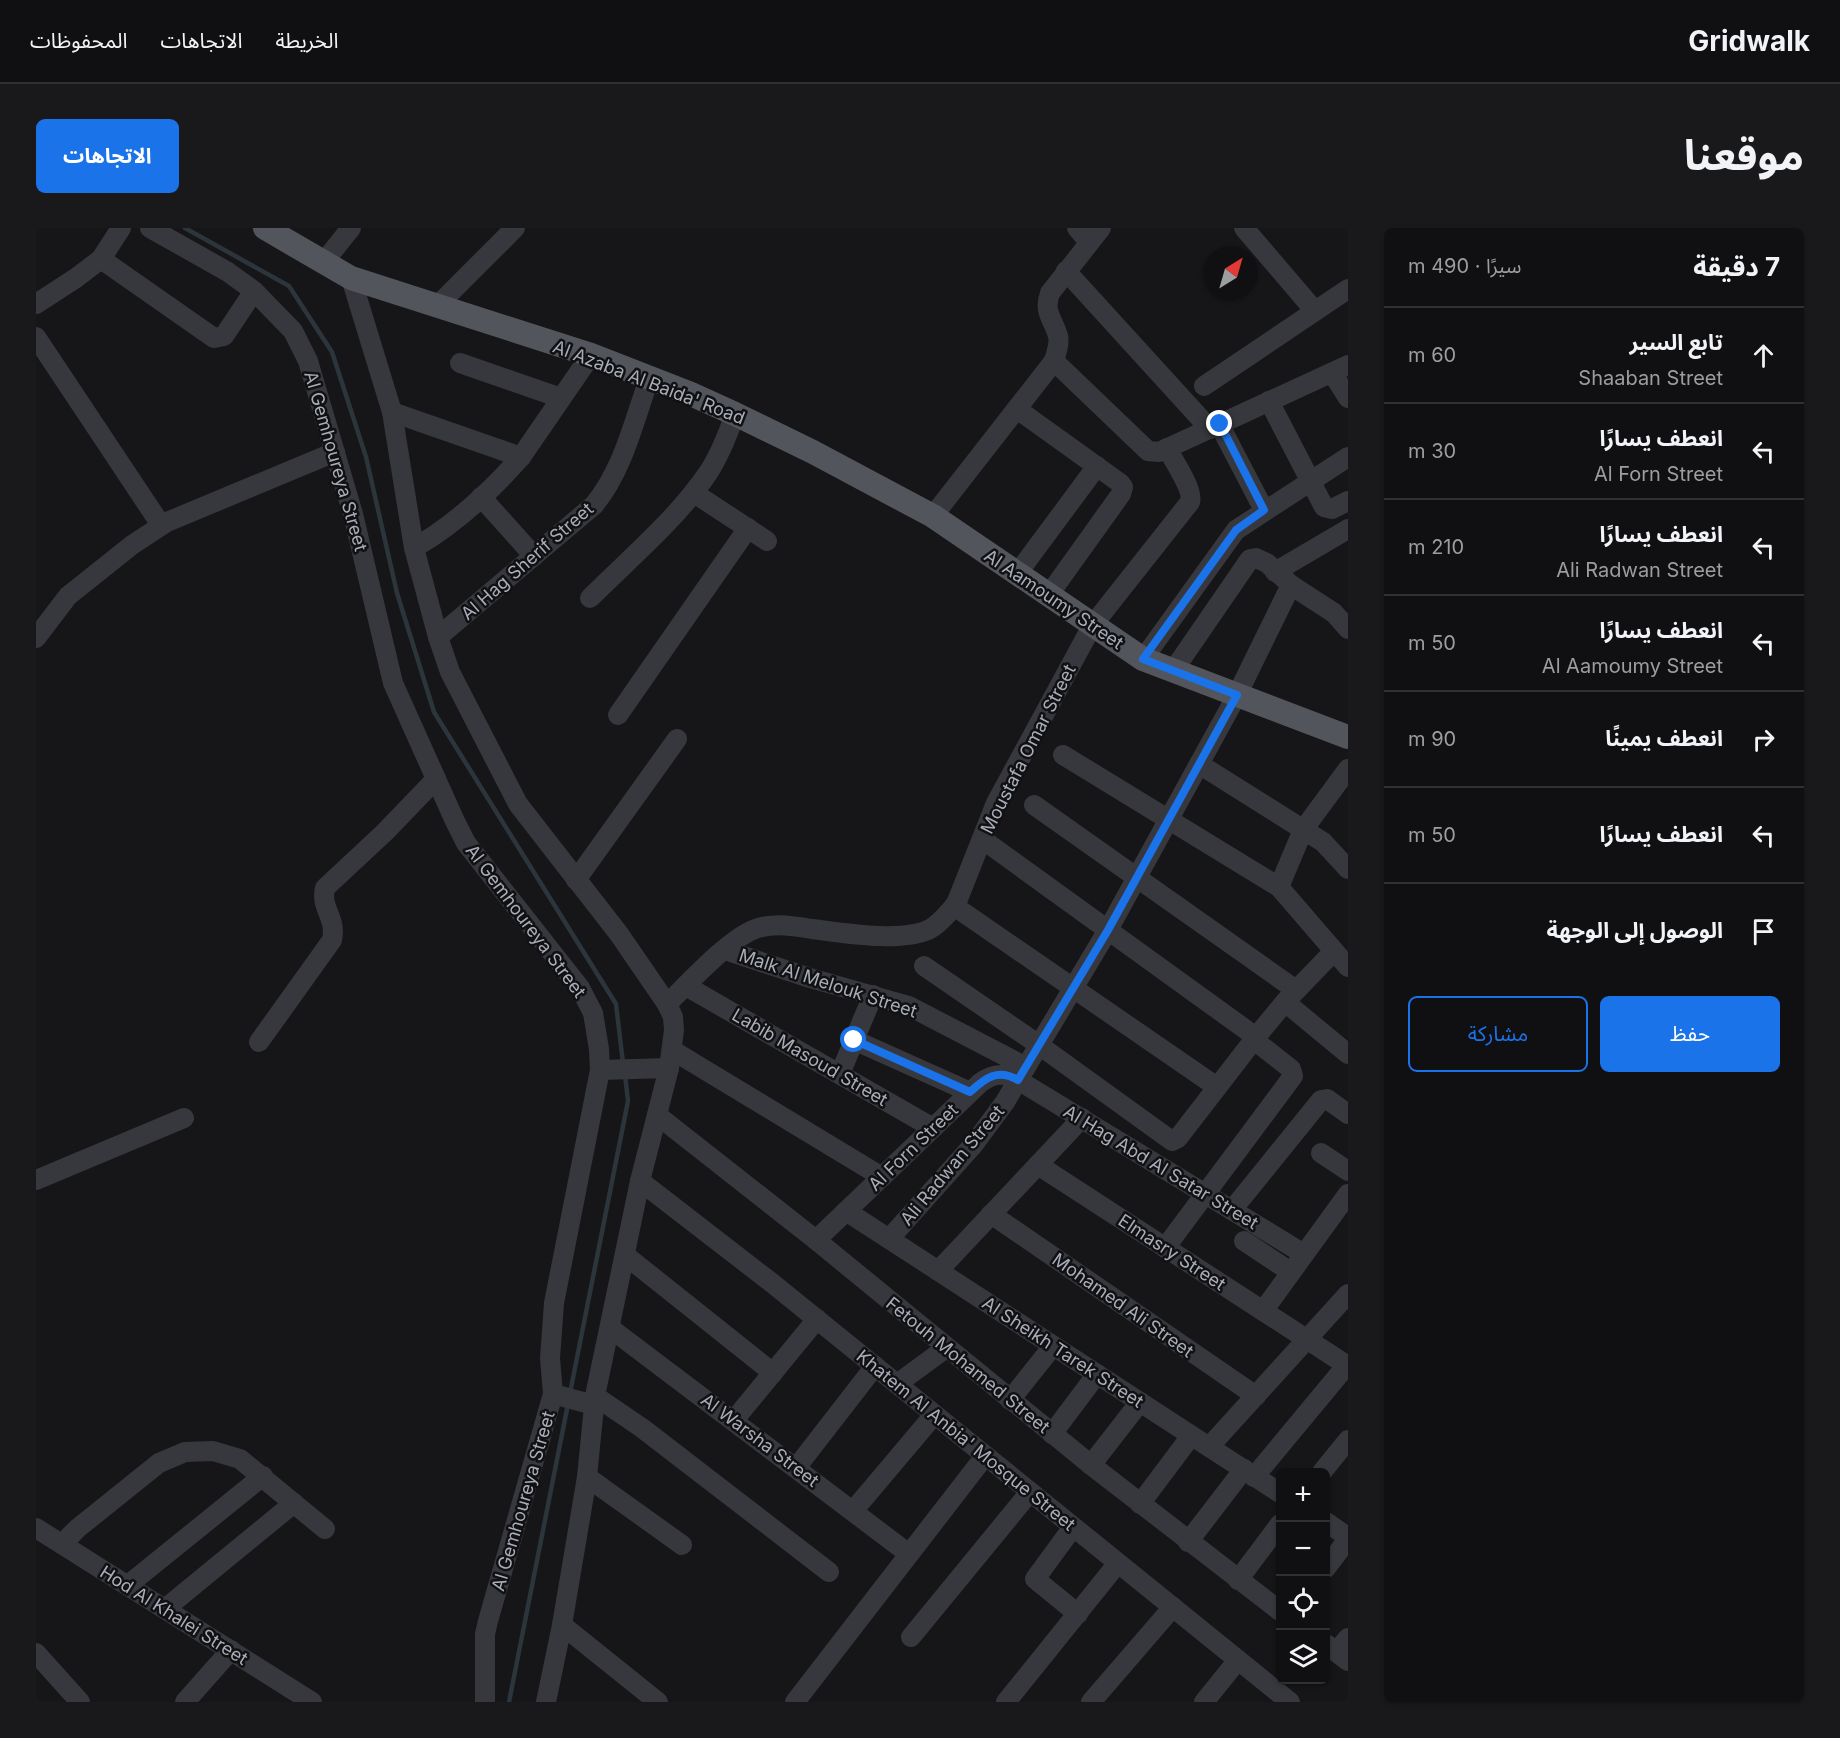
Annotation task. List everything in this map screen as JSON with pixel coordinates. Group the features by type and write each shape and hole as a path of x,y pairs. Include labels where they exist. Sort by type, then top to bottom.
{"main road":[{"path":"273,230 323,263 351,278"},
{"name":"Al Azaba Al Baida' Road","path":"351,278 591,355 691,394 813,452 933,516"},
{"name":"Al Aamoumy Street","path":"933,516 1143,659 1348,737"}],"street":[{"path":"36,304 101,259 121,228"},
{"name":"Al Gemhoureya Street","path":"150,228 228,272 254,291 293,331 308,361 353,514 393,683 466,843 580,988 593,1013 599,1049 607,1069 554,1303 550,1358 557,1395 485,1634 485,1702"},
{"path":"323,263 351,228"},
{"path":"437,306 516,228"},
{"path":"1244,228 1315,311"},
{"path":"933,516 1054,361 1058,338 1048,316 1046,303 1050,293 1089,233"},
{"path":"101,259 214,338 224,336 254,291"},
{"path":"1066,271 1215,426 1264,510"},
{"path":"351,278 392,412 414,548 438,638 450,672 518,804 619,934 667,1004 673,1017 674,1030 664,1062 657,1115 640,1181 610,1328 591,1401 587,1477 552,1698"},
{"path":"1204,386 1348,289"},
{"path":"36,337 161,525"},
{"path":"414,548 481,498 521,457 591,355"},
{"path":"1054,361 1148,451 1156,453 1269,401 1342,372 1348,398"},
{"path":"460,363 561,398"},
{"name":"Al Hag Sherif Street","path":"438,638 594,505 616,470 649,379"},
{"path":"1269,401 1326,508 1335,508 1348,501"},
{"path":"1017,409 1123,487 1122,492 1048,596"},
{"path":"392,412 521,457"},
{"path":"590,598 693,493 724,444 735,414"},
{"name":"Moustafa Omar Street","path":"667,1004 737,940 757,928 783,925 875,936 914,935 931,929 945,918 954,906 996,803 1092,626 1190,502 1189,489 1167,448"},
{"path":"36,638 68,596 132,544 161,525 335,452"},
{"path":"1143,659 1236,530 1348,457"},
{"path":"1017,574 1096,466"},
{"path":"693,493 767,541"},
{"path":"481,498 534,556"},
{"path":"618,715 748,528"},
{"path":"1275,572 1348,529"},
{"path":"1173,671 1250,559 1262,560 1292,585 1341,608 1348,629"},
{"name":"Ali Radwan Street","path":"889,1239 974,1144 1005,1102 1108,930 1237,695 1292,585"},
{"path":"576,880 677,740"},
{"path":"1063,755 1280,887 1348,967"},
{"path":"1199,764 1323,842 1347,863"},
{"path":"1280,887 1303,830 1348,770"},
{"path":"259,1042 332,940 335,929 323,899 325,888 385,832 436,779"},
{"path":"1035,805 1137,876 1291,996 1348,1054"},
{"path":"982,839 1255,1039 1291,1069 1293,1076 1165,1248"},
{"path":"954,906 1217,1087"},
{"name":"Malk Al Melouk Street","path":"726,950 810,978 909,1006 1022,1074"},
{"path":"924,966 1039,1045 1169,1141 1178,1138 1255,1039 1291,996 1334,951"},
{"name":"Labib Masoud Street","path":"686,986 933,1128"},
{"path":"840,1074 873,995"},
{"path":"854,1040 970,1092"},
{"path":"607,1069 664,1062 882,1177"},
{"name":"Al Forn Street","path":"816,1240 987,1077 994,1074 1011,1076 1022,1074"},
{"name":"Al Hag Abd Al Satar Street","path":"1022,1074 1082,1118 1304,1254"},
{"path":"1232,1210 1321,1100 1327,1099 1348,1114"},
{"name":"Fetouh Mohamed Street","path":"657,1115 816,1240 1052,1434 1188,1542 1276,1607"},
{"path":"36,1180 184,1118"},
{"path":"938,1271 1082,1118"},
{"path":"1321,1153 1348,1171"},
{"name":"Elmasry Street","path":"1038,1165 1348,1365"},
{"name":"Khatem Al Anbia' Mosque Street","path":"640,1181 875,1366 1290,1702"},
{"path":"1263,1311 1348,1194"},
{"name":"Al Sheikh Tarek Street","path":"846,1211 1276,1491"},
{"name":"Mohamed Ali Street","path":"991,1214 1256,1396"},
{"path":"1244,1241 1291,1272"},
{"path":"625,1255 773,1372"},
{"path":"1209,1447 1348,1294"},
{"path":"734,1420 816,1319"},
{"name":"Al Warsha Street","path":"610,1328 909,1554"},
{"path":"1010,1400 1053,1346"},
{"path":"897,1384 946,1348"},
{"path":"1188,1542 1348,1365"},
{"path":"796,1468 875,1366"},
{"path":"1052,1434 1097,1374"},
{"path":"557,1395 591,1401 651,1435 829,1572"},
{"path":"1091,1465 1140,1402"},
{"path":"853,1511 934,1415"},
{"path":"1140,1504 1191,1436"},
{"path":"1326,1468 1348,1440"},
{"path":"62,1544 78,1528 159,1463 185,1452 213,1450 240,1459 325,1529"},
{"path":"795,1702 985,1456"},
{"path":"128,1585 263,1476"},
{"path":"587,1477 682,1545"},
{"path":"911,1637 1030,1492"},
{"path":"166,1608 294,1503"},
{"path":"1330,1525 1348,1538 1330,1563"},
{"path":"1074,1527 1035,1579 1078,1614"},
{"name":"Hod Al Khalei Street","path":"36,1528 312,1702"},
{"path":"1238,1580 1276,1531"},
{"path":"1006,1702 1118,1563"},
{"path":"1091,1702 1173,1607"},
{"path":"562,1625 658,1702"},
{"path":"185,1702 231,1650"},
{"path":"36,1653 80,1702"},
{"path":"1204,1702 1239,1660"}],"waterway":[{"path":"185,228 289,286 332,352 366,457 397,593 434,712 616,1004 623,1063"},
{"path":"570,1393 628,1101 625,1075"},
{"path":"509,1702 568,1404"}],"route":[{"path":"854,1040 970,1092 994,1074 1003,1074 1018,1080 1108,930 1237,695 1143,659 1236,530 1264,510 1220,424"}]}
